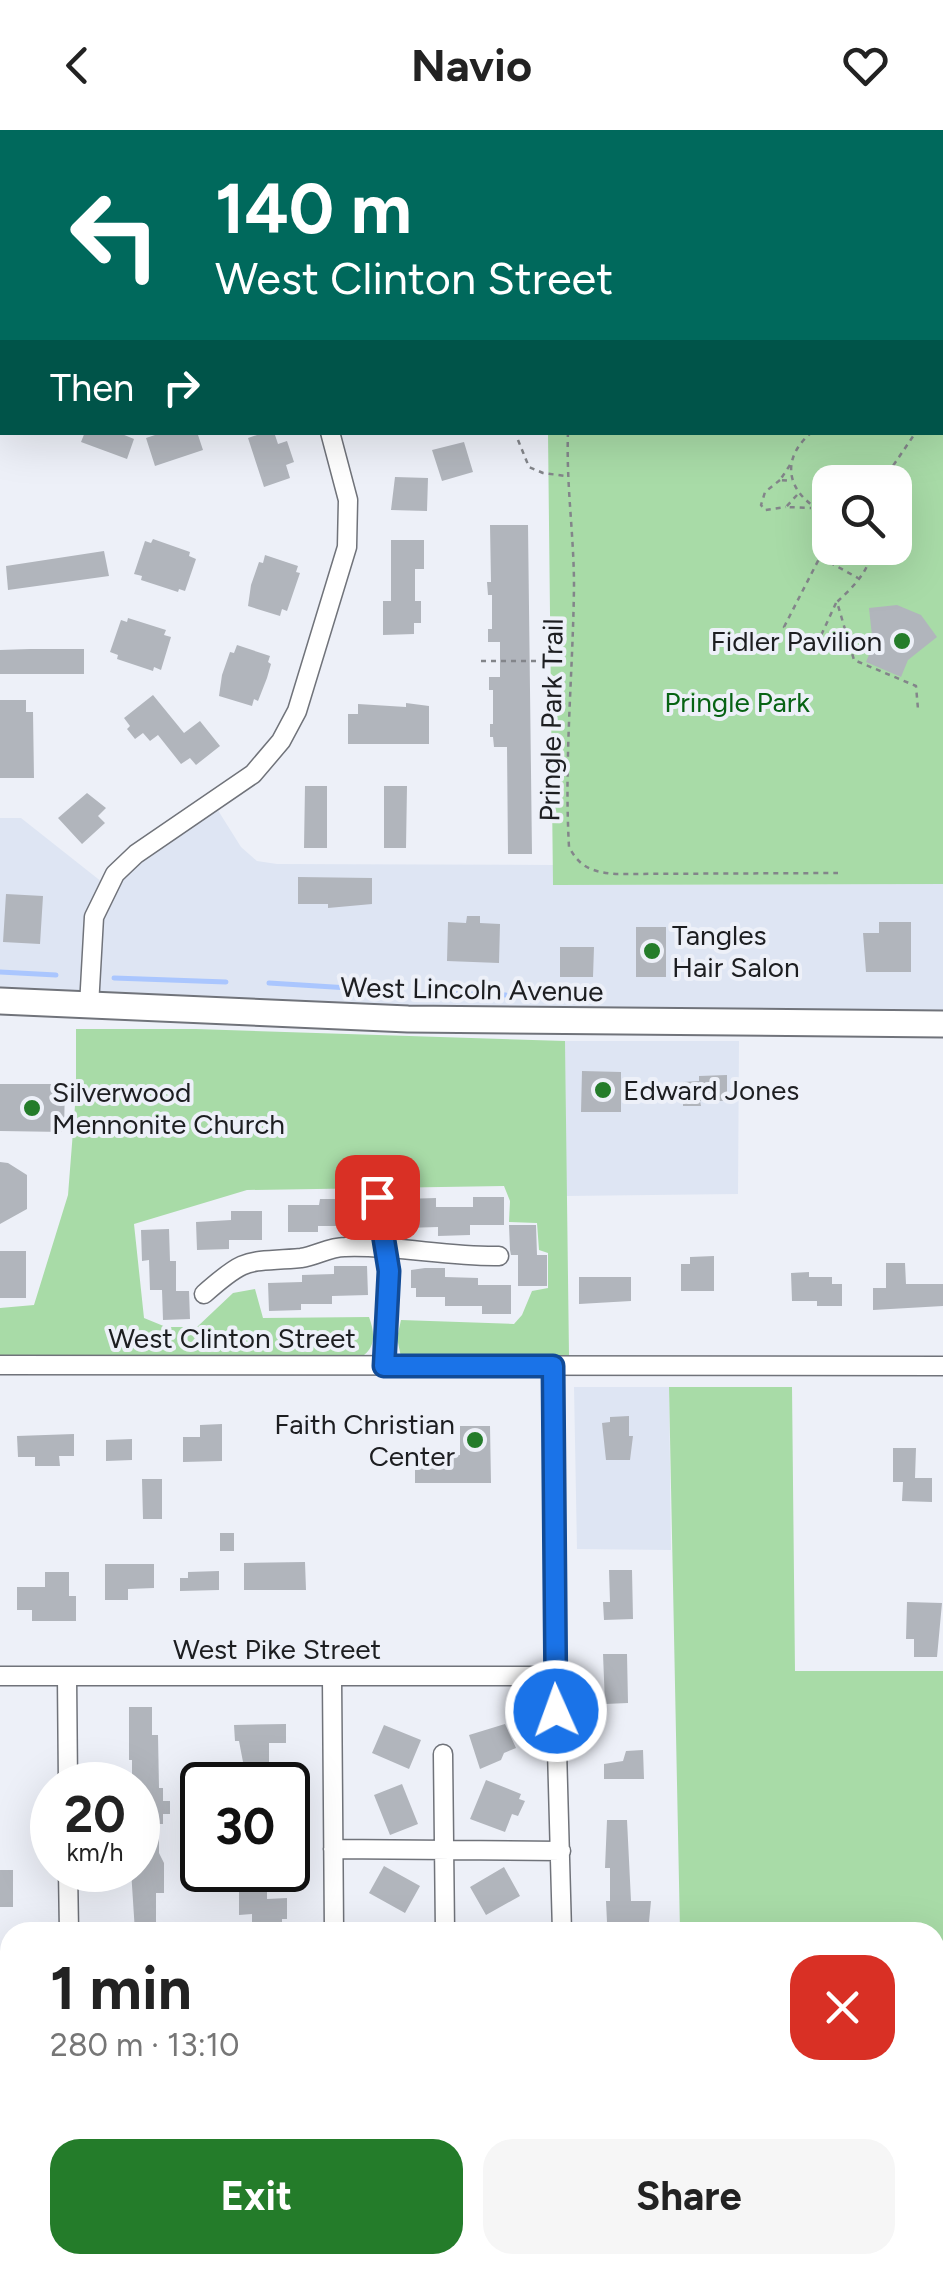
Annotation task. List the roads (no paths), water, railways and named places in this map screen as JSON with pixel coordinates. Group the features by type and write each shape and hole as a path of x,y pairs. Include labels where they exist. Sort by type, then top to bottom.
{"street":[{"path":"89,1006 94,917 115,874 136,854 253,774 281,741 297,711 346,547 348,500 331,435"},
{"name":"West Lincoln Avenue","path":"0,1002 408,1019 943,1024"},
{"path":"377,1197 389,1290 384,1366"},
{"path":"204,1294 230,1272 254,1260 302,1258 341,1247 417,1248 465,1256 499,1256"},
{"name":"West Clinton Street","path":"0,1366 943,1366"},
{"path":"553,1366 554,1676 562,1922"},
{"name":"West Pike Street","path":"0,1676 554,1676"},
{"path":"67,1676 68,1762"},
{"path":"332,1677 334,1922"},
{"path":"443,1754 445,1922"},
{"path":"334,1849 561,1850"},
{"path":"68,1892 69,1922"}],"waterway":[{"path":"0,972 56,975"},
{"path":"114,978 226,982"},
{"path":"269,983 381,990"},
{"path":"429,993 506,995"}],"place":[{"name":"Fidler Pavilion","path":"902,641"},
{"name":"Tangles Hair Salon","path":"652,951"},
{"name":"Edward Jones","path":"603,1090"},
{"name":"Silverwood Mennonite Church","path":"32,1108"},
{"name":"Faith Christian Center","path":"475,1440"}],"park label":[{"name":"Pringle Park","path":"737,702"}]}
